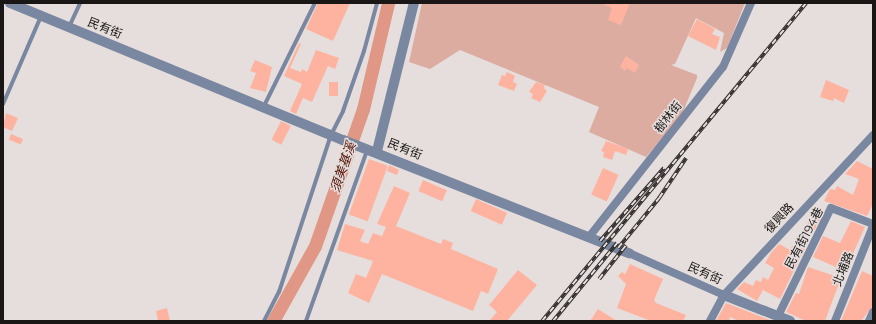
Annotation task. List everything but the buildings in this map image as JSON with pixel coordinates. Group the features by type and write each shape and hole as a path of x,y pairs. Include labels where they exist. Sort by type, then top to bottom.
{"street":[{"name":"民有街","path":"10,3 264,106 343,140 372,150 629,253 724,295 790,321"},
{"path":"372,150 414,3"},
{"name":"樹林街","path":"589,237 723,67 751,3"},
{"name":"復興路","path":"710,321 724,295 873,135"},
{"name":"民有街194巷","path":"778,316 831,208 873,225"},
{"name":"北埔路","path":"835,321 873,225"},
{"path":"869,321 873,312"}],"lane":[{"path":"69,27 80,3"},
{"path":"264,106 315,3"},
{"path":"264,321 279,292 331,134 343,111 364,51 377,3"},
{"path":"3,104 41,16"},
{"path":"306,321 372,150"}],"shaded area":[{"path":"422,3 745,3 727,48 720,52 724,33 696,18 675,64 671,65 697,75 697,78 682,114 646,157 589,132 599,107 460,50 430,69 409,62"}],"waterway":[{"name":"須美基溪","path":"273,321 315,246 363,109 388,3"}],"railway":[{"path":"542,321 806,3"},
{"path":"618,248 659,198 686,158"},
{"path":"600,241 664,168"},
{"path":"553,321 617,243"},
{"path":"599,279 626,245"}]}
